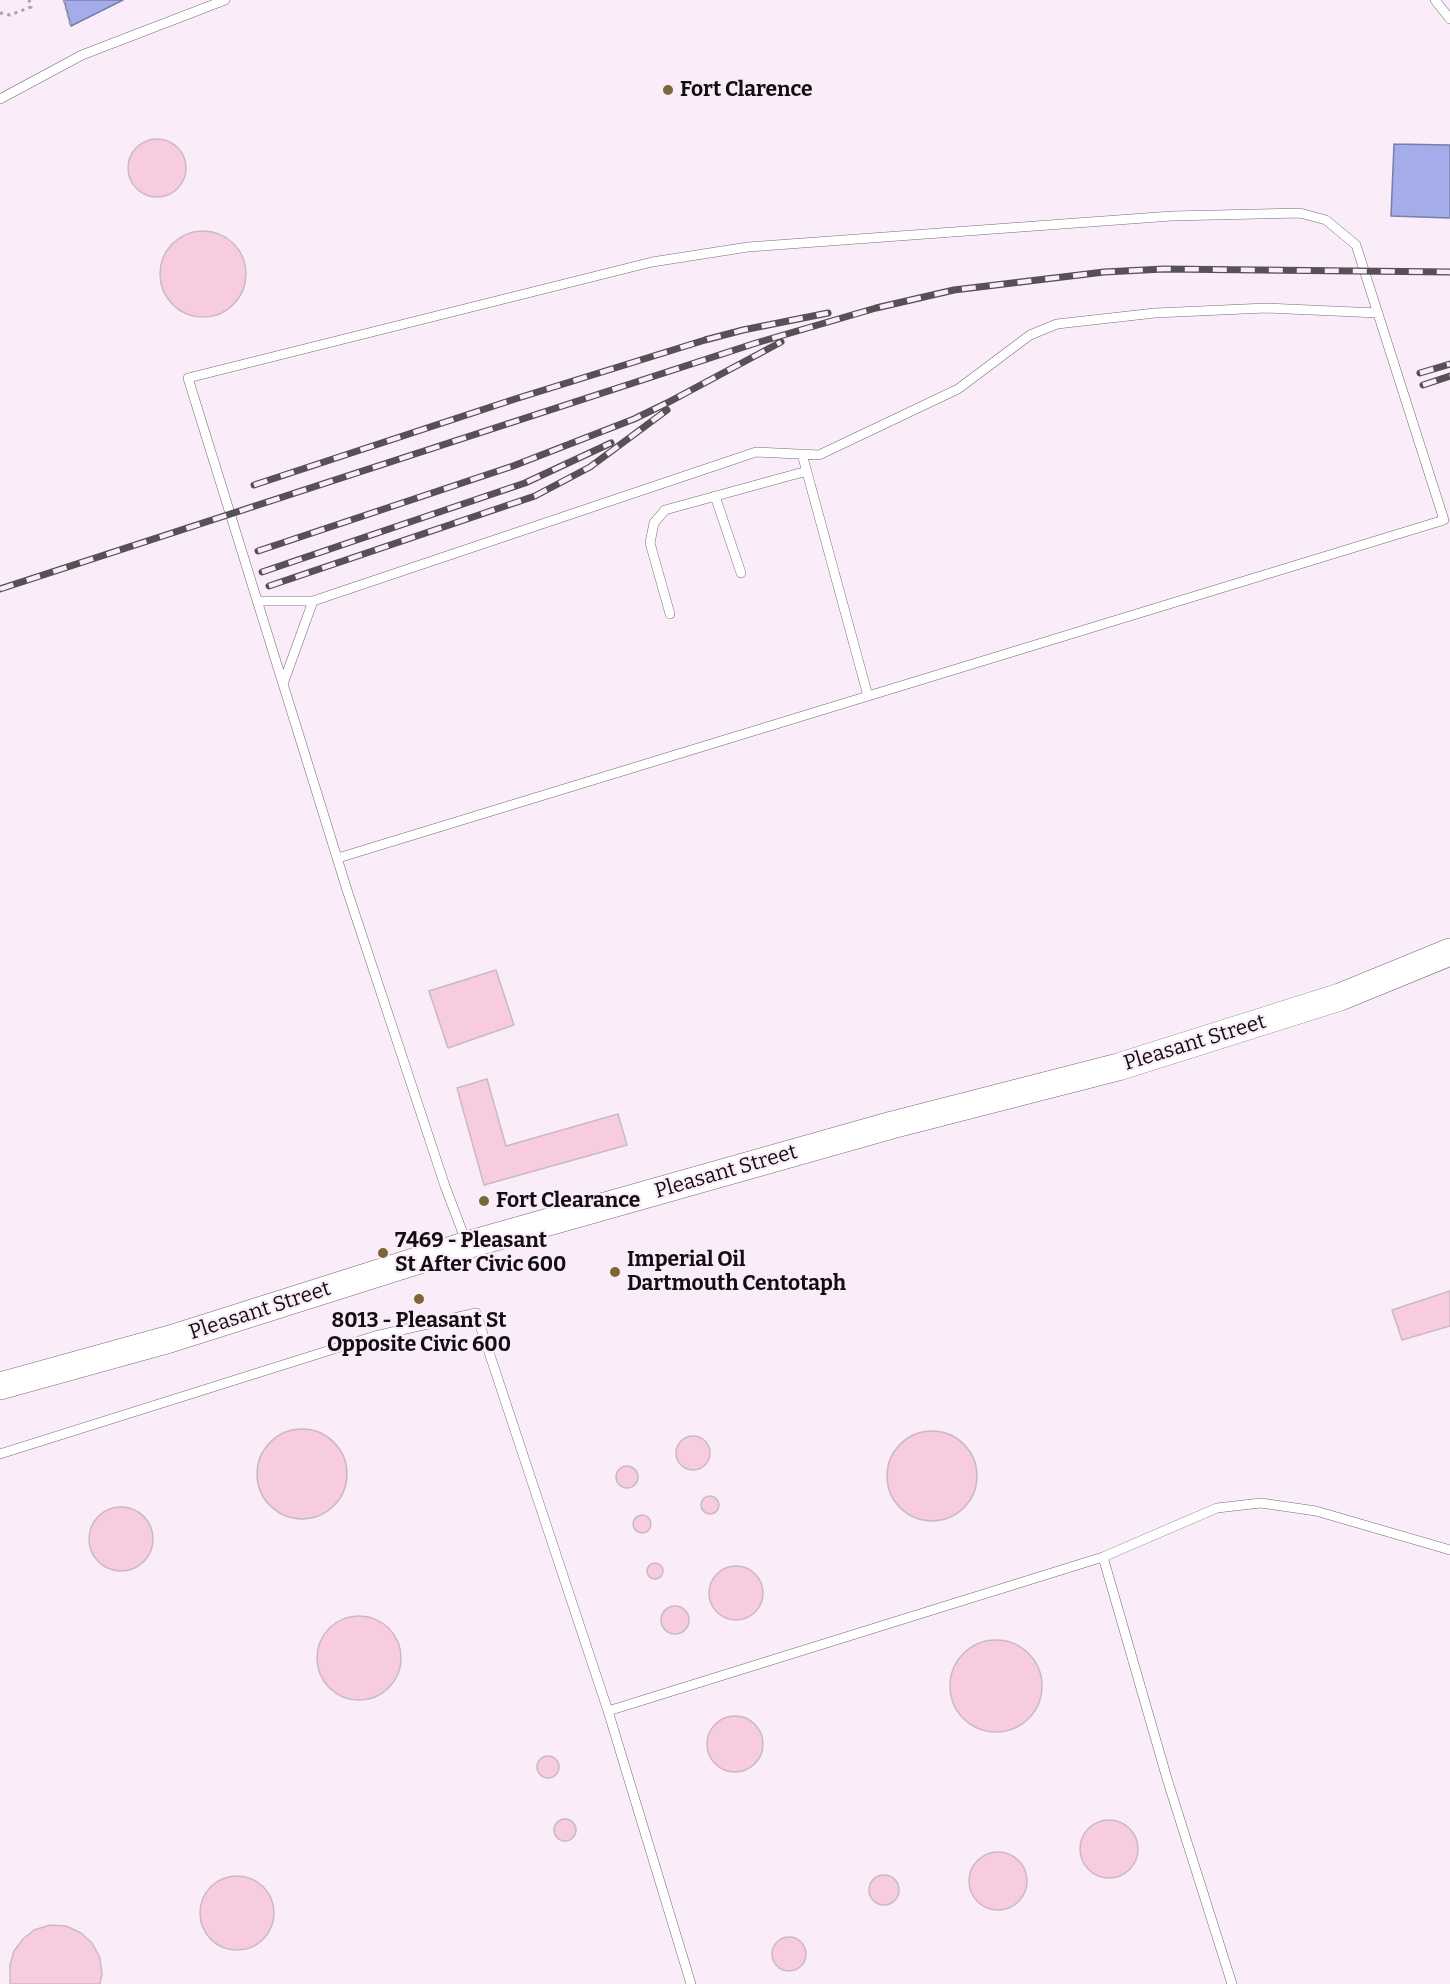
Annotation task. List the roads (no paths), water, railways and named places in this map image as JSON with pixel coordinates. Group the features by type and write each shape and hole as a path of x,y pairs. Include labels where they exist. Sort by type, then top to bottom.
{"main road":[{"name":"Pleasant Street","path":"0,1386 170,1339 467,1245 892,1125 1118,1067 1340,997 1450,952"}],"lane":[{"path":"0,99 82,55 225,0"},
{"path":"1435,0 1450,19"},
{"path":"338,858 1444,520 1356,245 1326,220 1300,213 1172,216 748,248 652,262 188,378 338,858 445,1186 467,1245"},
{"path":"257,601 313,601 756,452 819,455 958,389 1030,335 1057,324 1155,313 1266,308 1378,313"},
{"path":"802,454 868,696"},
{"path":"670,614 650,543 654,523 665,510 807,471"},
{"path":"715,496 741,573"},
{"path":"283,684 313,601"},
{"path":"0,1454 375,1336 476,1313 608,1711 691,1984"},
{"path":"608,1711 1103,1557 1217,1508 1261,1503 1316,1511 1450,1550"},
{"path":"1103,1557 1168,1782 1232,1984"}],"water":[{"path":"64,0 123,0 71,26"},
{"path":"1394,144 1450,145 1450,218 1391,216"}],"railway":[{"path":"0,589 756,343 876,308 954,290 1104,272 1164,269 1450,272"},
{"path":"254,485 515,399 705,340 828,313"},
{"path":"258,551 513,466 634,419 781,342"},
{"path":"1420,373 1450,364"},
{"path":"1423,385 1450,376"},
{"path":"269,586 535,496 590,467 667,410"},
{"path":"262,572 525,483 611,443"}],"place":[{"name":"Fort Clarence","path":"668,90"},
{"name":"Fort Clearance","path":"484,1201"},
{"name":"7469 - Pleasant St After Civic 600","path":"383,1253"},
{"name":"Imperial Oil Dartmouth Centotaph","path":"615,1272"},
{"name":"8013 - Pleasant St Opposite Civic 600","path":"419,1299"}]}
